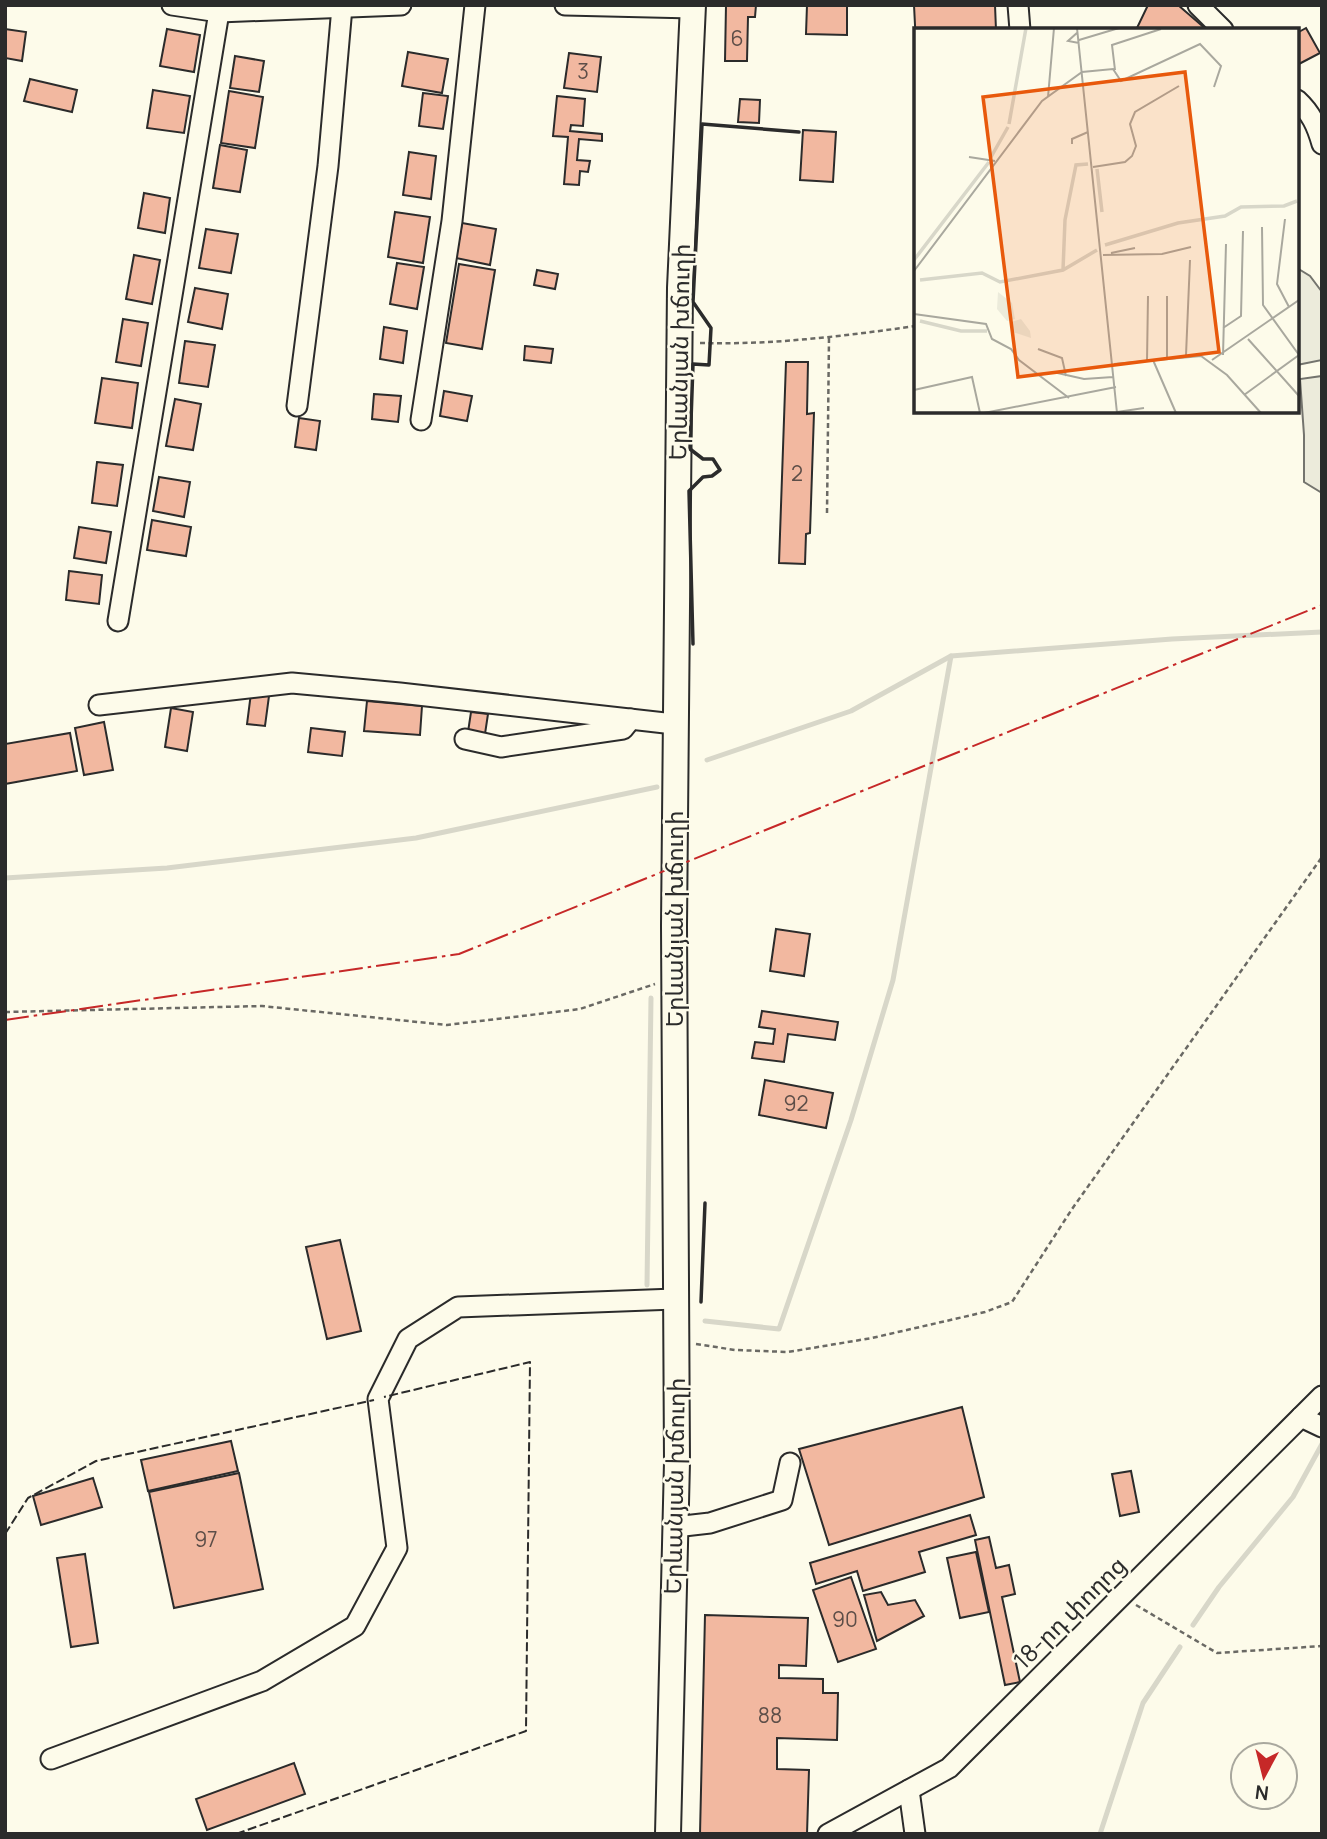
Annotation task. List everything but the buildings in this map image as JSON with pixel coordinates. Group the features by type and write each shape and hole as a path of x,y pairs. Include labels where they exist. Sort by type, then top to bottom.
{"main road":[{"name":"Երևանյան խճուղի","path":"667,1834 675,1527 674,724 681,262 693,7"}],"street":[{"path":"172,5 219,12 401,5"},
{"path":"421,421 452,221 475,5"},
{"path":"565,5 693,7"},
{"path":"1018,5 1020,28"},
{"path":"1198,5 1221,28"},
{"path":"297,406 328,166 342,7"},
{"path":"118,621 219,12"},
{"path":"1299,102 1318,127 1322,144"},
{"path":"99,705 292,683 674,724"},
{"path":"465,739 501,747 623,729 631,719"},
{"path":"51,1759 262,1681 355,1626 397,1548 378,1399 408,1339 458,1307 675,1299"},
{"name":"18-րդ փողոց","path":"828,1834 949,1768 1322,1396"},
{"path":"1301,1417 1322,1427"},
{"path":"675,1527 710,1523 782,1500 790,1464"},
{"path":"909,1790 915,1834"}],"path":[{"path":"680,342 735,344 829,338 914,327"},
{"path":"827,513 829,338"},
{"path":"676,1340 735,1350 788,1352 885,1335 985,1312 1012,1302 1095,1177 1322,857"},
{"path":"5,1012 262,1006 447,1025 580,1009 675,977"},
{"path":"1122,1596 1217,1653 1322,1646"}],"shaded area":[{"path":"1299,269 1310,276 1322,292 1322,360 1299,365"},
{"path":"1322,376 1322,493 1304,482 1300,379"}],"waterway":[{"path":"707,760 851,711 951,656 1172,639 1322,632"},
{"path":"705,1321 779,1329 851,1120 893,980 951,656"},
{"path":"5,878 167,868 416,838 657,787"},
{"path":"647,1285 651,998"},
{"path":"1193,1625 1219,1587 1293,1497 1322,1444"},
{"path":"1100,1834 1143,1703 1180,1647"}],"fence":[{"path":"236,1834 526,1731 530,1362 384,1397"},
{"path":"5,1534 28,1498 96,1461 374,1400"}],"wall":[{"path":"693,644 689,491 703,477 712,476 720,470 713,459 703,459 690,449 693,364 709,365 711,328 693,302 702,124 799,132"},
{"path":"701,1302 705,1203"}],"power":[{"path":"5,1020 459,954 1322,605"}]}
